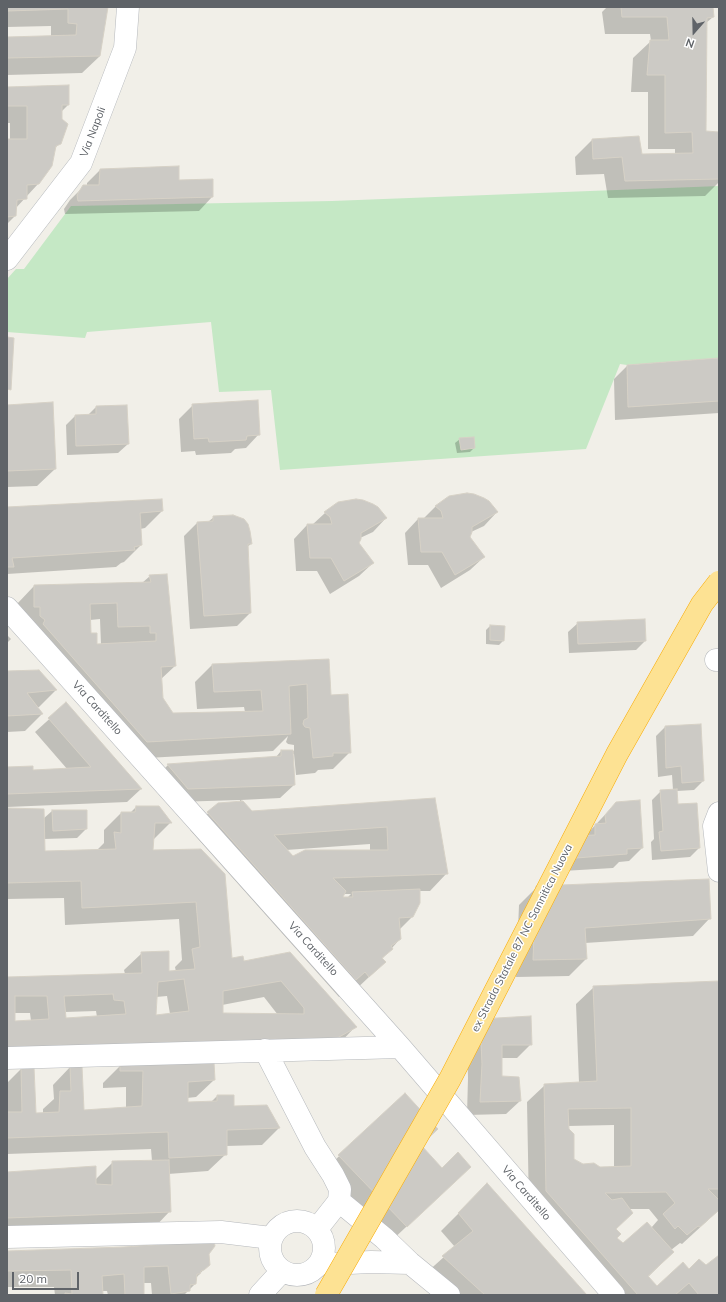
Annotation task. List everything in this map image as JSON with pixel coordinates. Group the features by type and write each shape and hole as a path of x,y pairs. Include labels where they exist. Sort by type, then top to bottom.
{"highway":[{"name":"ex Strada Statale 87 NC Sannitica Nuova","path":"326,1295 450,1079 617,754 702,604 719,582"}],"street":[{"name":"Via Napoli","path":"7,259 81,163 125,48 128,7"},
{"name":"Via Carditello","path":"7,608 400,1046 614,1295"},
{"path":"719,812 714,826 719,870"},
{"path":"7,1058 400,1046"},
{"path":"265,1050 315,1147 340,1189 339,1201 317,1229"},
{"path":"339,1201 449,1295"},
{"path":"292,1221 302,1222 317,1229 324,1243 323,1258 314,1270 300,1276 291,1275 282,1271 275,1265 271,1257 271,1238 276,1230 283,1224 292,1221"},
{"path":"7,1237 221,1232 271,1238"},
{"path":"319,1264 372,1262 410,1263"},
{"path":"260,1295 282,1271"}],"green space":[{"path":"719,186 719,358 627,365 620,364 586,449 280,470 271,390 219,392 211,322 87,332 85,338 7,332 7,279 16,269 24,269 71,206 332,201"}],"building":[{"path":"7,7 108,7 100,56 7,58 7,37 76,35 77,24 68,23 68,9 7,11"},
{"path":"621,7 713,7 714,17 707,18 706,131 719,132 719,179 625,181 622,157 593,159 592,139 639,136 642,154 693,153 692,132 665,133 665,75 647,75 650,40 669,40 667,17 622,17"},
{"path":"69,85 69,105 62,105 62,119 68,124 61,144 56,146 52,166 39,184 27,185 27,199 17,200 16,216 7,217 7,139 27,139 27,106 7,106 7,87"},
{"path":"179,166 179,180 213,179 213,197 78,201 77,195 83,185 99,185 100,169"},
{"path":"7,337 14,338 11,390 7,389"},
{"path":"719,358 719,401 628,407 627,365"},
{"path":"258,400 260,435 247,436 246,440 209,442 208,438 194,439 192,404"},
{"path":"53,402 56,469 7,471 7,405"},
{"path":"127,405 129,444 76,446 75,415 96,414 96,406"},
{"path":"474,437 475,448 461,450 459,438"},
{"path":"467,493 474,494 489,501 498,512 472,527 470,537 485,557 455,575 442,552 421,552 418,518 443,518 441,511 435,506 449,496"},
{"path":"162,499 163,511 140,513 142,545 134,547 135,550 12,558 14,567 7,567 7,507"},
{"path":"356,499 363,500 378,507 387,518 361,533 359,543 374,563 344,581 331,558 310,558 307,524 332,524 330,517 324,512 338,502"},
{"path":"233,515 244,519 248,524 250,531 252,544 248,544 251,613 204,616 197,522 213,521 213,516"},
{"path":"167,574 176,666 161,667 163,698 173,713 263,711 261,690 214,692 212,664 329,659 331,695 348,694 351,753 333,753 333,756 313,758 310,728 305,727 303,724 304,720 308,718 307,684 289,686 291,734 147,742 43,624 45,620 40,616 40,607 34,607 34,585 151,582 149,575","holes":["117,603 118,627 150,626 150,633 156,633 156,641 97,644 97,633 91,633 90,604"]},
{"path":"645,619 646,641 578,644 577,622"},
{"path":"490,625 505,626 504,641 490,640"},
{"path":"39,670 57,690 27,693 43,714 7,716 7,671"},
{"path":"66,702 142,789 7,794 7,767 33,766 33,770 91,767 48,718"},
{"path":"701,724 704,781 682,783 681,766 666,768 665,726"},
{"path":"281,750 293,750 295,785 188,789 167,764 281,756"},
{"path":"677,789 678,804 697,803 700,848 661,851 659,832 663,831 660,790"},
{"path":"435,798 448,874 333,878 346,891 343,897 353,897 352,892 420,889 420,903 413,917 399,918 401,939 391,946 393,949 382,958 386,962 369,977 365,972 356,980 207,812 218,803 243,801 252,811","holes":["387,827 388,850 305,850 293,856 274,835"]},
{"path":"640,800 643,848 627,849 627,854 576,858 574,836 595,835 595,824 606,823 605,815 616,802"},
{"path":"136,806 159,806 172,823 155,823 153,850 201,849 225,874 232,958 243,956 244,961 290,952 357,1027 330,1042 7,1051 7,977 142,973 141,952 169,951 169,971 195,969 192,949 200,947 196,902 82,908 81,881 7,883 7,808 44,809 45,851 116,849 114,832 121,833 121,812 135,812","holes":["184,979 189,1011 156,1015 158,982","281,981 304,1008 304,1014 223,1013 223,991","113,994 114,1000 124,1001 126,1014 66,1018 64,996","15,996 47,996 49,1019 15,1021"]},
{"path":"52,810 87,810 87,829 53,831"},
{"path":"709,879 711,919 585,928 587,959 533,960 536,886"},
{"path":"719,981 719,1189 708,1189 719,1200 719,1210 700,1227 698,1226 687,1235 678,1226 675,1229 663,1214 675,1203 666,1192 605,1193 612,1200 622,1198 633,1213 616,1229 621,1234 617,1238 623,1243 647,1222 674,1252 648,1276 657,1286 683,1262 689,1269 699,1259 706,1265 719,1255 719,1295 699,1295 689,1283 675,1295 638,1295 546,1191 544,1084 597,1081 593,986","holes":["631,1108 631,1166 600,1167 594,1163 583,1164 574,1159 574,1134 569,1129 568,1109"]},
{"path":"531,1016 532,1045 502,1045 502,1076 519,1077 521,1101 480,1102 482,1064 480,1019"},
{"path":"214,1062 215,1080 188,1082 188,1102 217,1101 217,1095 234,1095 234,1106 267,1105 280,1128 227,1130 227,1155 169,1158 168,1132 7,1138 7,1112 22,1112 21,1068 34,1067 36,1113 59,1112 60,1091 71,1091 70,1066 82,1066 84,1110 142,1106 143,1071 120,1071 120,1065"},
{"path":"405,1093 438,1129 421,1145 442,1168 458,1152 471,1167 407,1227 338,1155"},
{"path":"169,1160 171,1212 7,1218 7,1172 96,1166 96,1184 112,1185 112,1161"},
{"path":"487,1183 587,1295 485,1295 442,1256 473,1231 458,1213"},
{"path":"214,1241 215,1246 209,1254 210,1265 201,1271 200,1274 197,1274 196,1284 190,1285 190,1291 171,1294 168,1266 144,1267 144,1295 125,1295 124,1274 102,1276 103,1295 65,1295 65,1293 72,1294 71,1270 7,1271 7,1251 124,1247"}]}
